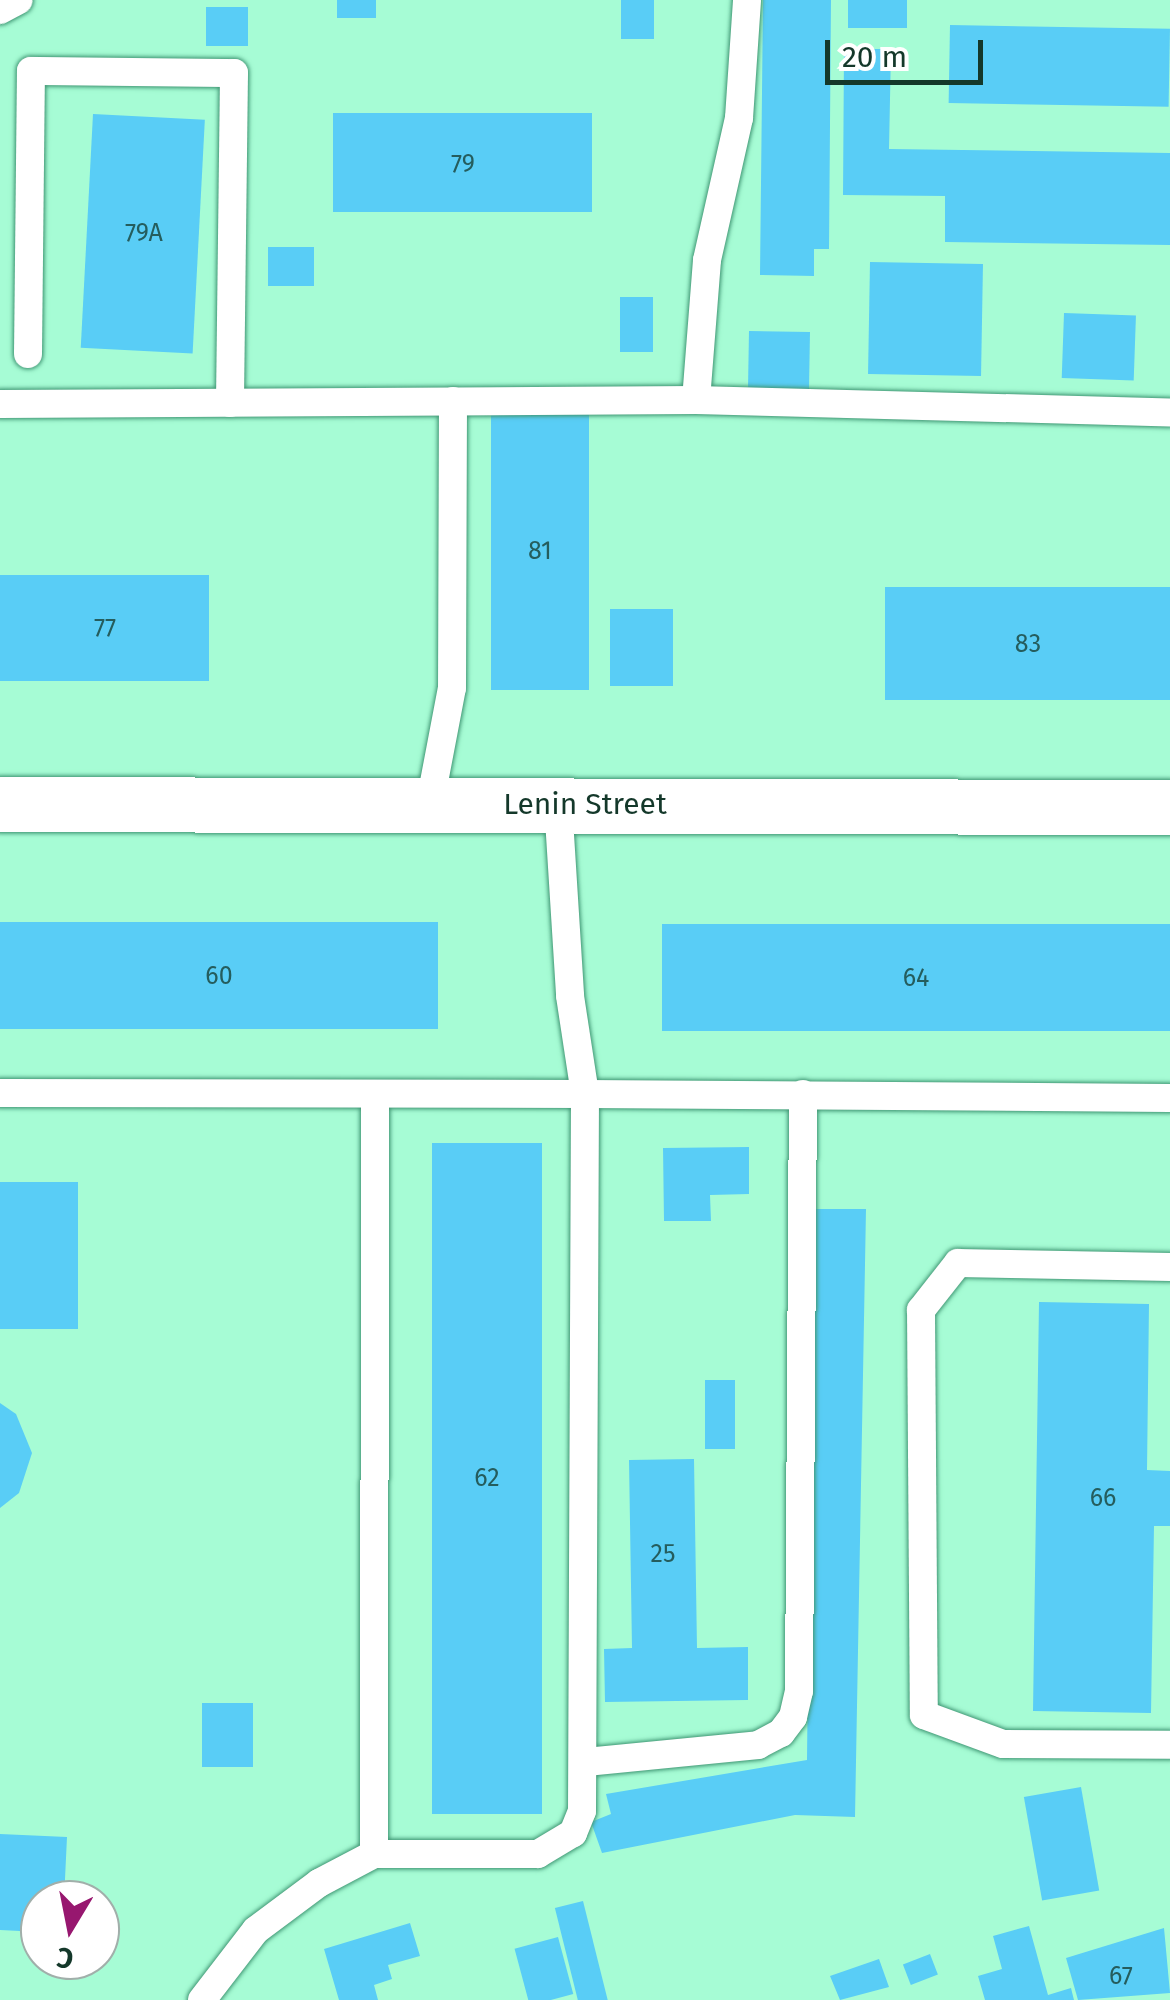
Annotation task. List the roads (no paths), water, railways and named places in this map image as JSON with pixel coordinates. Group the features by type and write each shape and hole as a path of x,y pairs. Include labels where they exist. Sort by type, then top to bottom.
{"street":[{"name":"Lenin Street","path":"0,804 1170,807"}],"lane":[{"path":"0,10 18,0"},
{"path":"696,400 707,260 739,118 747,0"},
{"path":"28,354 32,70 234,73 230,403"},
{"path":"0,404 696,400 1170,412"},
{"path":"430,803 452,688 453,401"},
{"path":"202,2000 256,1930 319,1882 374,1854 538,1854 557,1847 573,1833 582,1811 586,1762 585,1094 570,996 558,803"},
{"path":"0,1093 375,1098 585,1094 1170,1098"},
{"path":"586,1762 758,1744 780,1734 793,1717 799,1691 803,1094"},
{"path":"374,1854 375,1098"},
{"path":"1170,1267 958,1263 921,1310 924,1715 1003,1744 1170,1745"}]}
